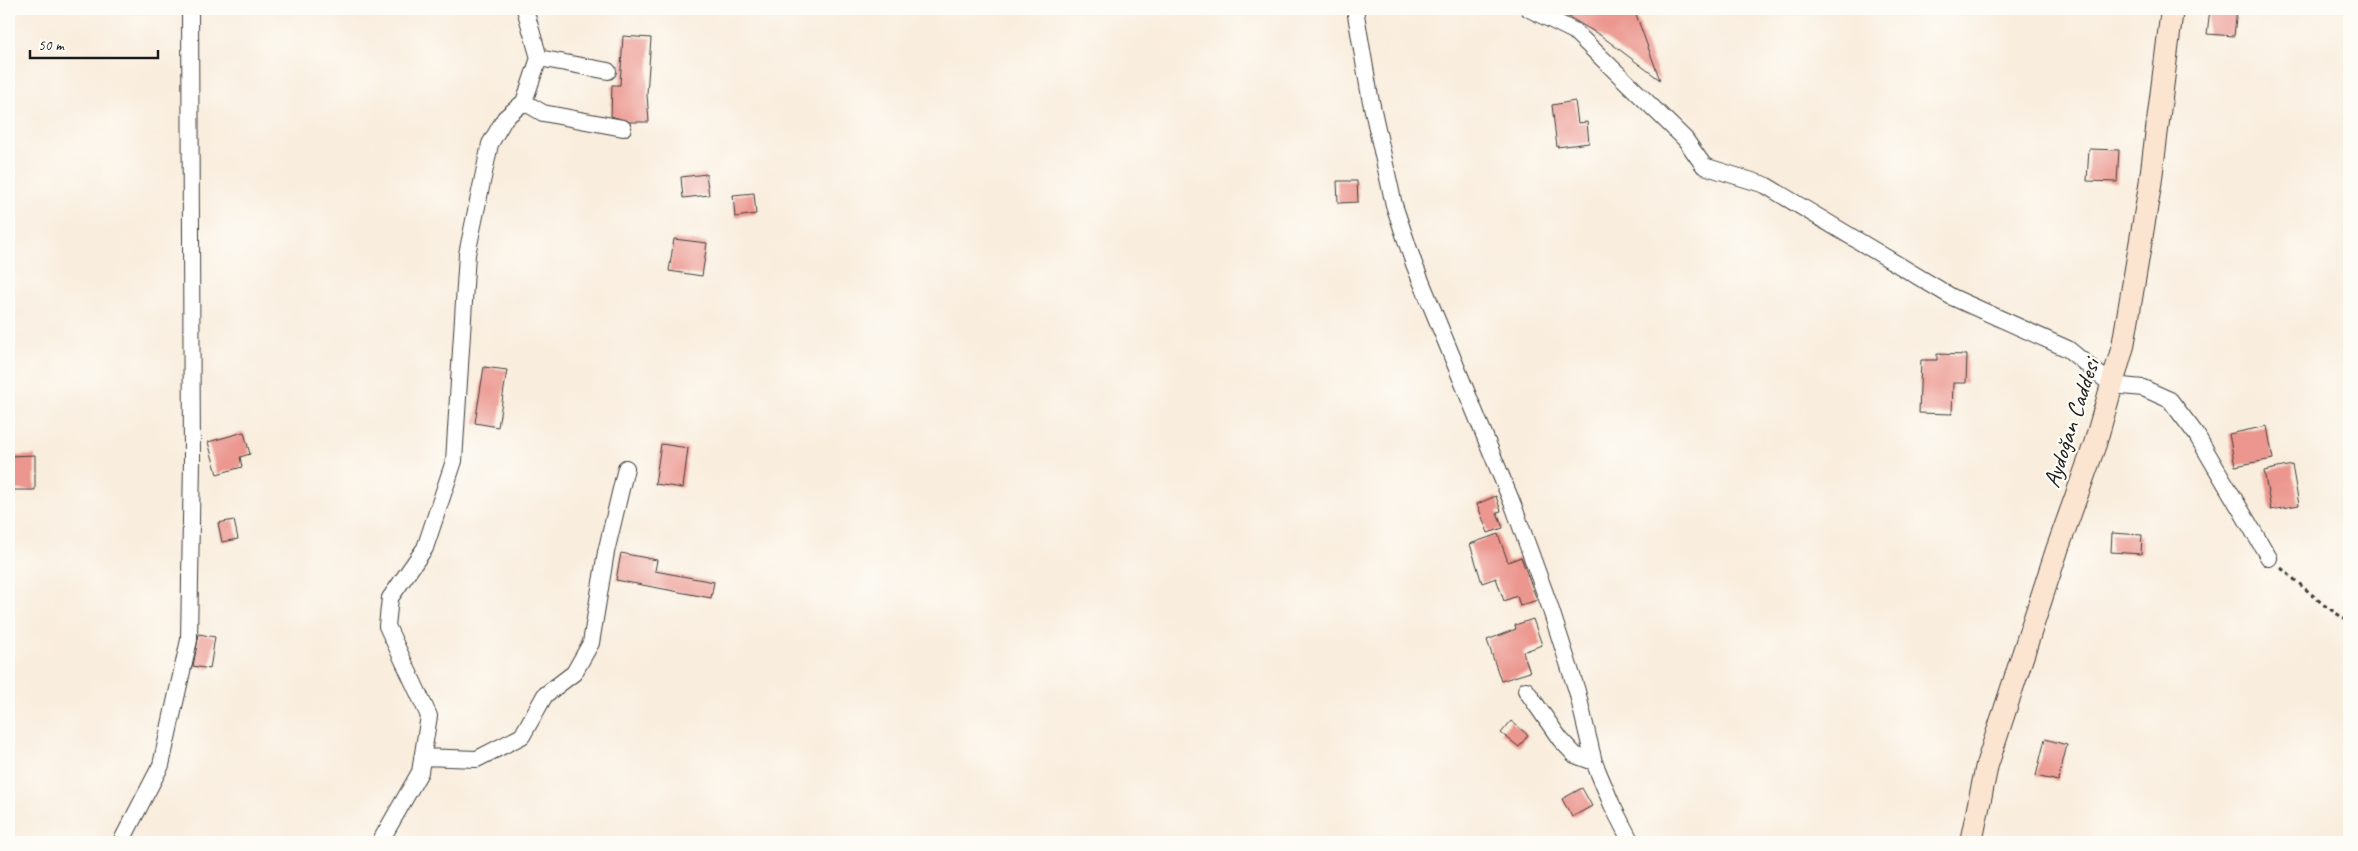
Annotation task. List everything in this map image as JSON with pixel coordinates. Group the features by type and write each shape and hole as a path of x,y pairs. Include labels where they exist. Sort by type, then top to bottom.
{"street":[{"path":"121,842 161,765 189,640 192,460 190,9"},
{"path":"380,842 420,772 429,716 387,626 390,598 425,548 454,461 467,254 490,144 505,118 524,102 539,58 525,9"},
{"path":"1354,9 1370,97 1394,204 1414,264 1513,505 1549,604 1577,691 1594,762 1612,805 1631,842"},
{"path":"1529,9 1574,31 1685,139 1704,166 1765,185 1952,297 2068,349 2112,385 2143,388 2170,400 2196,434 2269,558"},
{"name":"Aydoğan Caddesi","path":"1971,842 1987,765 2057,550 2095,444 2123,346 2150,186 2172,9"},
{"path":"539,58 608,71"},
{"path":"524,102 543,113 623,128"},
{"path":"422,757 477,759 522,736 545,695 574,673 592,643 606,552 626,468"},
{"path":"1526,690 1560,739 1575,755 1594,762"}],"path":[{"path":"2269,558 2324,605 2349,622"}],"building":[{"path":"1555,9 1634,9 1660,80 1600,35"},
{"path":"2210,9 2237,9 2234,36 2207,34"},
{"path":"623,36 651,38 647,94 649,122 630,122 611,116 612,85 620,85"},
{"path":"1575,101 1578,123 1587,122 1589,143 1557,147 1552,105"},
{"path":"2089,149 2119,150 2117,182 2087,181"},
{"path":"706,174 709,195 683,198 681,177"},
{"path":"1337,181 1357,181 1358,202 1338,203"},
{"path":"754,193 756,214 735,217 733,195"},
{"path":"674,239 707,243 702,276 669,271"},
{"path":"1937,354 1967,355 1966,383 1953,383 1952,414 1919,413 1921,360 1937,360"},
{"path":"484,367 507,370 498,427 475,423"},
{"path":"2267,426 2273,459 2235,466 2229,434"},
{"path":"244,432 250,454 240,457 242,467 217,474 208,442"},
{"path":"661,444 688,448 683,488 655,484"},
{"path":"35,455 35,490 9,490 9,456"},
{"path":"2292,465 2299,505 2271,510 2264,471"},
{"path":"1496,496 1501,511 1497,512 1503,528 1488,533 1477,504"},
{"path":"234,520 238,539 222,542 218,523"},
{"path":"2112,533 2142,535 2141,554 2111,552"},
{"path":"1498,534 1508,562 1521,557 1537,600 1520,606 1517,596 1504,601 1496,578 1482,583 1470,544"},
{"path":"621,553 657,560 655,571 714,582 711,598 616,580"},
{"path":"1533,619 1542,645 1523,652 1530,672 1501,681 1487,640 1516,629 1515,625"},
{"path":"199,634 215,637 210,669 193,666"},
{"path":"1511,721 1528,735 1519,747 1501,733"},
{"path":"2045,739 2067,745 2058,781 2036,776"},
{"path":"1582,788 1592,806 1572,817 1562,799"}]}
